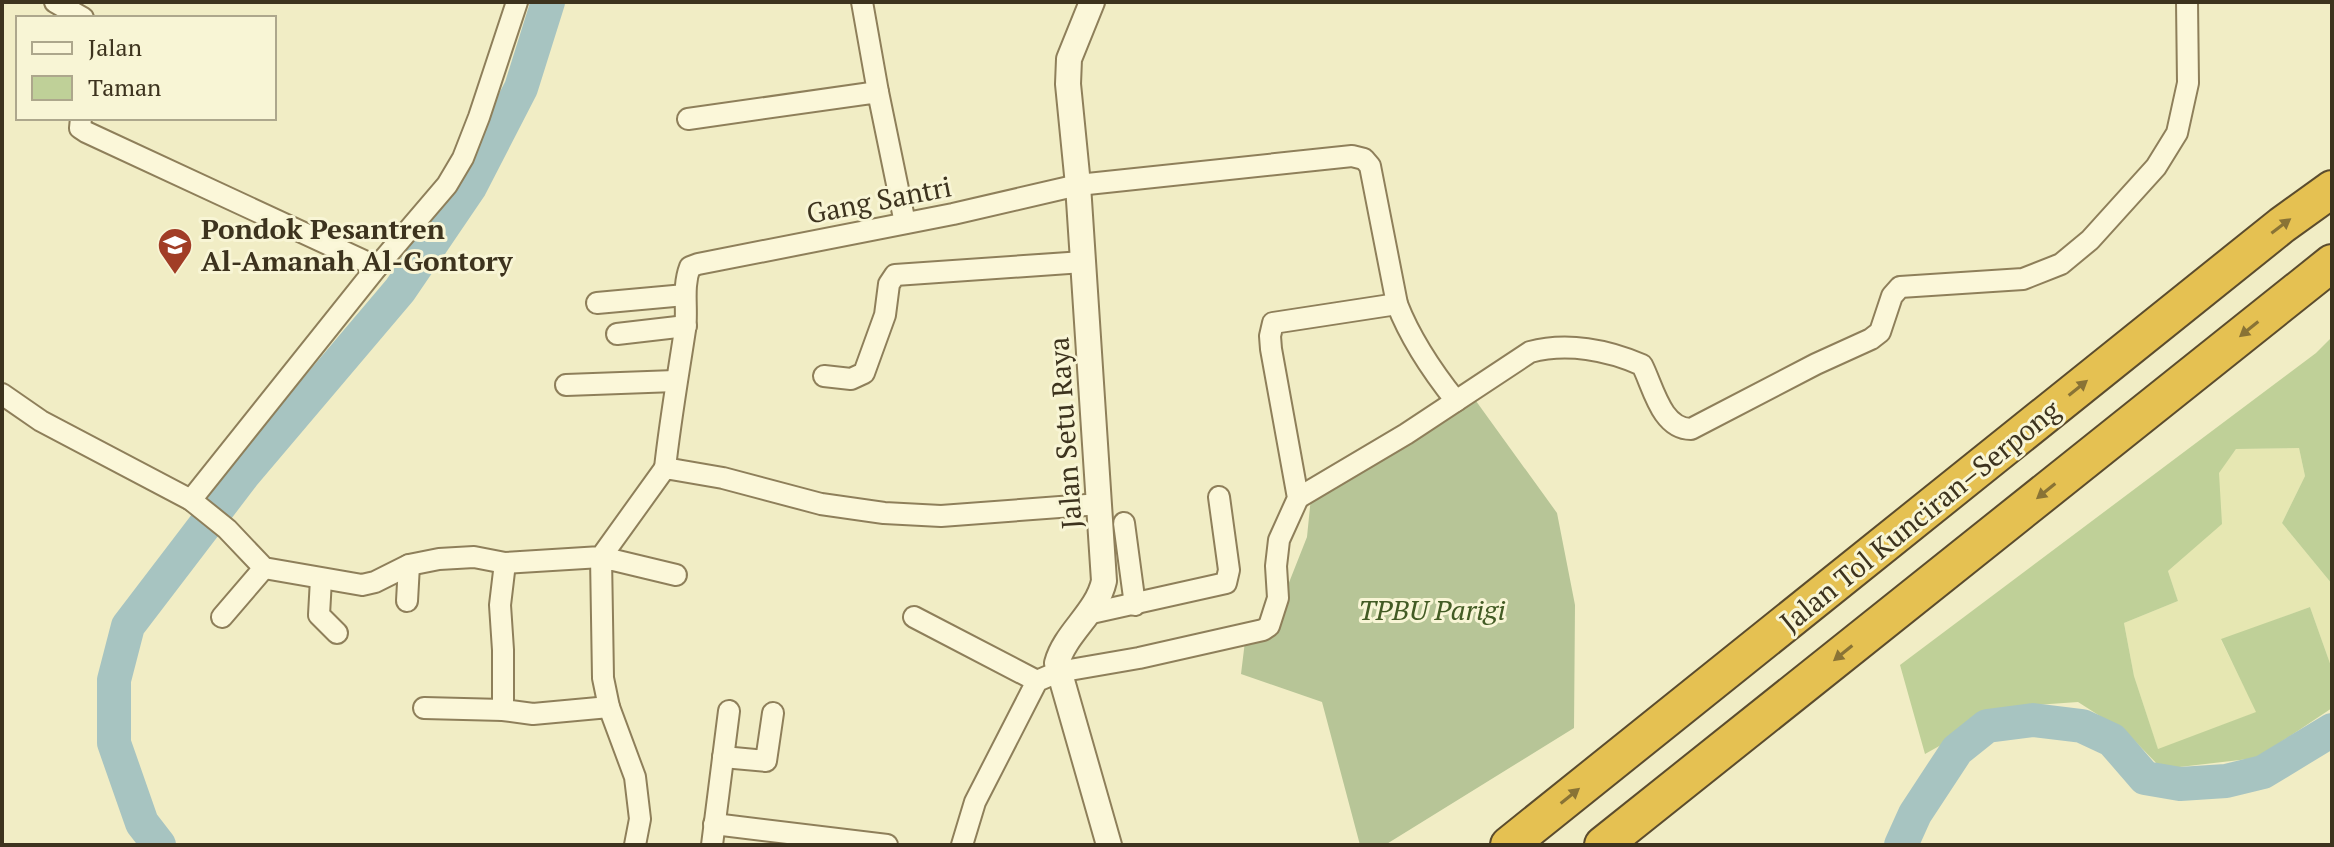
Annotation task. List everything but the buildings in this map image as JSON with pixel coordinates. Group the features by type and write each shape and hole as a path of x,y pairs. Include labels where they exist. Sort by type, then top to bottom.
{"highway":[{"name":"Jalan Tol Kunciran–Serpong","path":"1509,845 2270,235 2332,189"},
{"name":"Jalan Tol Kunciran–Serpong","path":"1603,845 2332,263"}],"street":[{"path":"55,2 80,16"},
{"path":"198,505 377,267 447,185 463,158 517,2"},
{"path":"862,2 905,223"},
{"name":"Jalan Setu Raya","path":"1048,676 1102,590 1104,581 1078,185 1068,84 1069,59 1092,2"},
{"path":"1298,498 1406,434 1530,352 1551,347 1613,354 1642,365 1660,406 1673,423 1682,429 1691,429 1871,339 1880,332 1892,296 1900,287 2023,279 2061,264 2090,240 2156,167 2177,133 2188,83 2187,2"},
{"path":"688,119 878,92"},
{"path":"81,120 80,128 86,132 377,267"},
{"name":"Gang Santri","path":"685,295 690,267 1078,185 1358,157 1370,166 1397,304 1412,339 1456,401"},
{"path":"824,376 851,379 864,373 885,315 889,284 895,275 1083,262"},
{"path":"597,303 685,295 686,326 675,381 665,468 601,557 603,678 609,707 635,777 640,819 635,845"},
{"path":"914,617 1048,676 1263,630 1269,626 1278,598 1276,566 1279,540 1298,498 1271,349 1273,323 1397,304"},
{"path":"617,334 686,326"},
{"path":"566,385 675,381"},
{"path":"2,394 41,421 198,505 227,529 264,568 362,585 409,565 439,559 474,557 505,563 601,557 676,575"},
{"path":"665,468 723,478 809,502 884,513 941,516 1100,504"},
{"path":"1087,614 1226,583 1229,570 1219,497"},
{"path":"1124,523 1135,605"},
{"path":"503,710 500,605 505,563"},
{"path":"407,601 409,565"},
{"path":"222,617 264,568"},
{"path":"321,579 319,615 337,633"},
{"path":"962,845 975,802 1048,676"},
{"path":"1048,676 1109,845"},
{"path":"424,708 533,714 609,707"},
{"path":"712,845 729,711"},
{"path":"723,757 766,761 773,713"},
{"path":"714,824 887,845"}],"green space":[{"path":"2332,337 2332,584 2282,523 2305,476 2299,448 2236,449 2219,473 2222,524 2168,571 2178,601 2124,623 2134,676 2158,749 2256,712 2221,639 2310,607 2332,669 2332,708 2257,758 2162,769 2128,734 2078,702 2009,707 1925,754 1900,665 2316,353"},
{"name":"TPBU Parigi","path":"1476,401 1557,513 1575,605 1574,728 1385,845 1360,845 1322,702 1241,674 1246,633 1273,623 1307,537 1311,497 1333,479"},
{"path":"2299,448 2305,476 2282,523 2332,584 2332,669 2310,607 2221,640 2257,712 2158,750 2134,676 2124,623 2178,601 2168,571 2221,524 2218,473 2236,449"}],"waterway":[{"path":"159,845 142,823 114,743 114,680 128,626 244,474 400,290 470,187 521,88 548,2"},
{"path":"1901,845 1915,814 1957,750 1987,726 2033,720 2082,726 2112,740 2145,778 2180,784 2226,781 2263,772 2332,730"}],"place":[{"name":"Pondok Pesantren Al-Amanah Al-Gontory","path":"175,276"}]}
